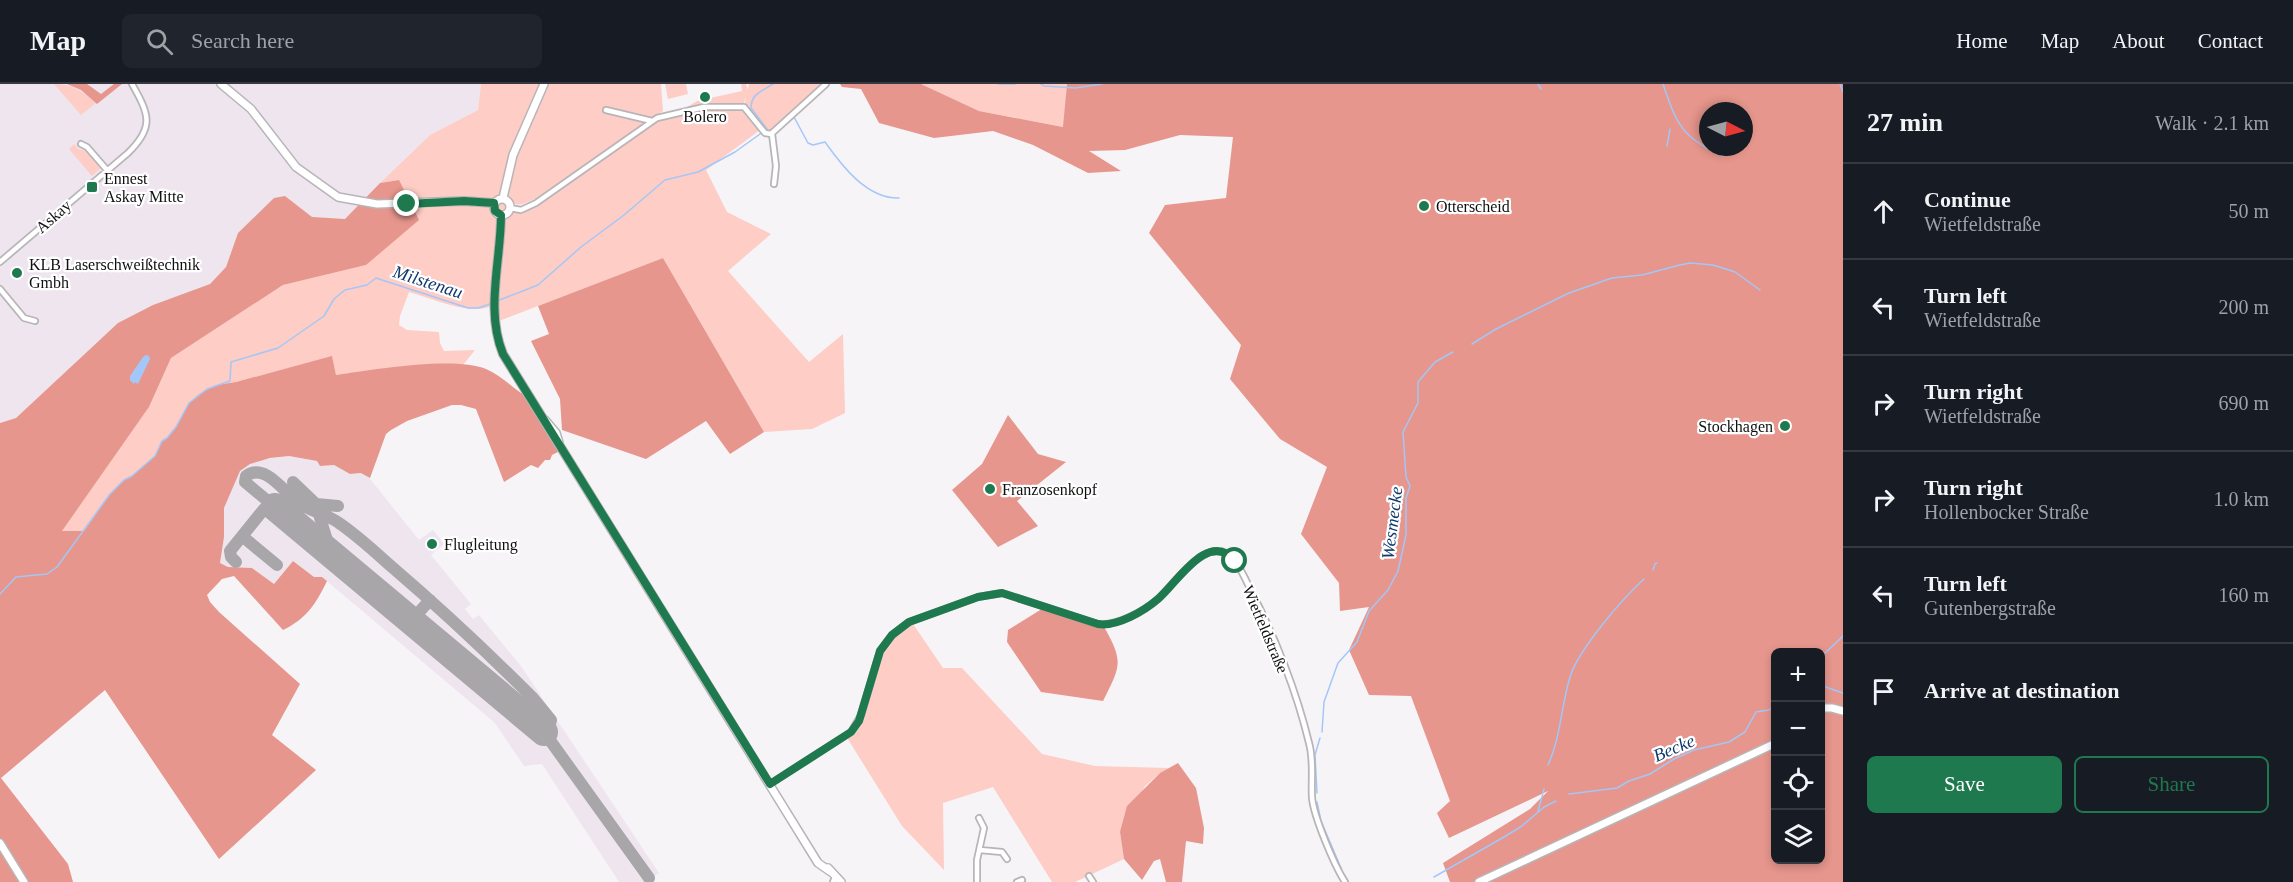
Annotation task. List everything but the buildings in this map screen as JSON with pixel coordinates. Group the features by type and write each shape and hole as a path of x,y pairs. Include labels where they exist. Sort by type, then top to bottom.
{"main road":[{"path":"221,84 251,110 296,167 338,197 377,204 464,201 494,203 504,198"},
{"path":"504,198 513,154 544,84"},
{"path":"501,215 507,213 510,208 508,201 504,198"},
{"path":"494,203 495,211 501,215"},
{"path":"501,215 494,302 495,331 503,354 808,845 835,878"},
{"path":"1825,708 1843,711"},
{"path":"1479,882 1771,745"},
{"path":"0,843 24,882"}],"street":[{"name":"Askay","path":"0,262 138,143 146,131 147,116 132,84"},
{"path":"772,134 826,84"},
{"path":"510,208 521,210 536,203 652,121 704,106 746,108 765,133 772,134"},
{"path":"606,110 652,121"},
{"path":"772,134 776,166 774,184"},
{"path":"81,144 87,147 107,170"},
{"path":"0,290 24,318 35,321"},
{"name":"Wietfeldstraße","path":"770,784 851,732 859,721 880,651 892,635 909,622 978,597 1002,593 1098,624 1108,624 1123,619 1155,601 1201,556 1212,551 1221,551 1233,558 1267,624 1283,663 1310,747 1312,800 1324,836 1345,882"},
{"path":"977,882 977,861 984,828 979,818"},
{"path":"980,850 1002,852 1007,859"},
{"path":"1089,876 1093,882"}],"shaded area":[{"path":"0,84 481,84 478,110 430,135 345,219 312,218 285,196 238,233 226,267 210,284 153,305 16,418 0,423"},
{"path":"54,84 76,89 96,103 81,115"},
{"path":"67,84 87,84 101,94 114,84 122,84 97,104 81,90"},
{"path":"481,84 661,84 663,111 535,199 518,204 508,198 510,206 521,210 529,207 652,121 704,107 744,107 749,84 822,84 767,137 760,130 706,170 727,212 771,234 728,271 809,362 843,334 845,413 812,429 764,432 663,258 494,323 494,305 475,309 463,308 409,292 399,325 407,330 439,332 440,343 444,351 475,350 463,365 406,366 336,375 332,357 216,385 199,394 189,403 176,427 159,446 155,456 110,494 84,531 61,532 149,407 171,358 283,285 366,265 399,180 380,183 430,135 478,110"},
{"path":"665,84 686,84 688,94 668,99"},
{"path":"741,84 746,84 748,91 743,106 713,104 684,109 697,101 742,91"},
{"path":"840,84 921,84 979,111 1063,127 1067,84 1843,84 1843,882 1450,882 1443,863 1530,809 1548,791 1449,838 1437,813 1450,801 1411,696 1369,695 1349,650 1369,607 1340,611 1339,583 1301,534 1327,467 1280,439 1230,379 1241,345 1149,233 1165,205 1226,198 1233,137 1180,135 1125,150 1089,151 1121,171 1088,173 1033,145 993,131 934,138 879,123 861,89 842,87"},
{"path":"921,84 1067,84 1064,127 979,111"},
{"path":"74,144 78,149 87,151 101,168 92,176 69,149"},
{"path":"399,180 419,220 366,265 283,285 171,358 149,407 62,531 84,531 110,494 155,456 162,441 176,427 189,403 199,394 216,385 236,382 332,356 336,375 391,367 434,364 472,365 486,369 521,393 526,391 562,450 552,455 550,460 545,460 538,468 531,465 504,482 476,409 452,405 407,421 386,434 370,478 361,473 350,474 334,465 320,466 317,461 289,456 270,458 250,464 240,471 224,508 224,537 220,563 228,567 252,568 274,584 293,561 314,577 322,577 327,581 310,610 283,630 234,576 222,579 207,595 219,612 300,684 272,735 316,770 219,859 105,690 1,778 68,864 73,882 0,882 0,423 16,418 118,323 153,305 210,284 226,267 238,233 274,198 285,196 312,217 345,219 380,183"},
{"path":"663,258 764,432 730,454 706,421 646,459 562,430 560,399 531,341 549,334 538,306"},
{"path":"1008,415 1038,454 1066,462 1017,501 1038,526 998,547 952,490 982,464"},
{"path":"289,456 317,461 320,466 334,465 350,474 367,475 419,540 433,530 444,544 431,555 471,604 465,609 473,619 479,615 521,666 659,873 645,882 619,882 542,764 524,766 495,723 322,577 314,577 293,561 274,584 252,568 228,567 220,563 224,537 224,508 240,471 260,460"},
{"path":"1045,607 1103,625 1114,647 1118,663 1114,679 1103,701 1041,692 1007,642 1008,630"},
{"path":"911,621 943,668 962,668 1042,754 1095,766 1169,768 1145,786 1120,832 1124,859 1075,882 1052,882 993,787 943,803 944,870 902,826 846,736 856,726 878,657 887,640"},
{"path":"1178,763 1196,788 1204,828 1203,844 1186,841 1182,882 1166,882 1160,859 1154,861 1142,880 1124,859 1120,832 1127,806 1160,773"}],"water":[{"path":"146,355 150,359 138,384 135,382 134,384 130,376"}],"waterway":[{"name":"Milstenau","path":"497,301 538,285 581,247 665,180 698,172 735,152 767,129 751,108 751,103 758,93 773,84"},
{"path":"998,84 1015,84"},
{"path":"1041,84 1075,88 1102,84"},
{"path":"1538,84 1541,89"},
{"path":"1663,84 1677,120 1699,144"},
{"path":"1840,84 1843,92"},
{"path":"794,117 808,143 813,145 825,142 847,171 866,187 887,197 899,198"},
{"path":"1667,146 1670,129"},
{"name":"Wesmecke","path":"1472,344 1496,329 1569,293 1612,278 1642,275 1690,263 1713,265 1735,272 1760,290"},
{"name":"Milstenau","path":"0,594 16,577 47,574 57,567 110,494 155,456 162,441 176,427 189,403 207,389 230,381 231,362 278,348 324,316 334,299 345,290 367,285 376,278 468,308 478,308 493,303"},
{"name":"Wesmecke","path":"1322,732 1324,702 1338,663 1357,642 1369,611 1388,590 1398,571 1406,535 1406,498 1410,486 1406,477 1403,432 1418,403 1418,382 1435,362 1453,352"},
{"name":"Becke","path":"1653,570 1657,563"},
{"name":"Becke","path":"1548,765 1556,744 1567,688 1575,666 1602,625 1644,579"},
{"name":"Becke","path":"1825,653 1843,636"},
{"path":"1825,687 1843,693"},
{"name":"Becke","path":"1569,794 1617,788 1650,774 1694,750 1729,742 1745,732 1756,712 1771,709"},
{"name":"Wesmecke","path":"1317,793 1315,755 1320,738"},
{"name":"Becke","path":"1538,811 1544,789"},
{"name":"Becke","path":"1434,877 1522,826 1544,807 1556,801"},
{"name":"Wesmecke","path":"1317,802 1321,821 1341,868"}],"taxiway":[{"path":"275,507 245,482 246,476 253,473 268,476 296,501 335,520 366,544 464,631 533,698 532,709 521,713"},
{"path":"293,482 316,504 338,506"},
{"path":"236,562 231,557 230,551 264,509 275,507"},
{"path":"292,521 294,510 304,507"},
{"path":"317,508 331,553"},
{"path":"242,536 277,565"},
{"path":"411,621 430,600"},
{"path":"533,698 551,720 544,732 649,878"}],"runway":[{"path":"275,507 544,732"}],"place":[{"name":"Bolero","path":"705,97"},
{"name":"Ennest Askay Mitte","path":"92,187"},
{"name":"Otterscheid","path":"1424,206"},
{"name":"KLB Laserschweißtechnik Gmbh","path":"17,273"},
{"name":"Stockhagen","path":"1785,426"},
{"name":"Franzosenkopf","path":"990,489"},
{"name":"Flugleitung","path":"432,544"}],"route":[{"path":"407,204 464,201 494,203 495,211 501,215 501,232 494,323 503,354 770,784 851,732 859,721 880,651 892,635 909,622 989,593 1002,593 1103,625 1117,622 1155,601 1206,553 1221,551 1235,561"}]}
